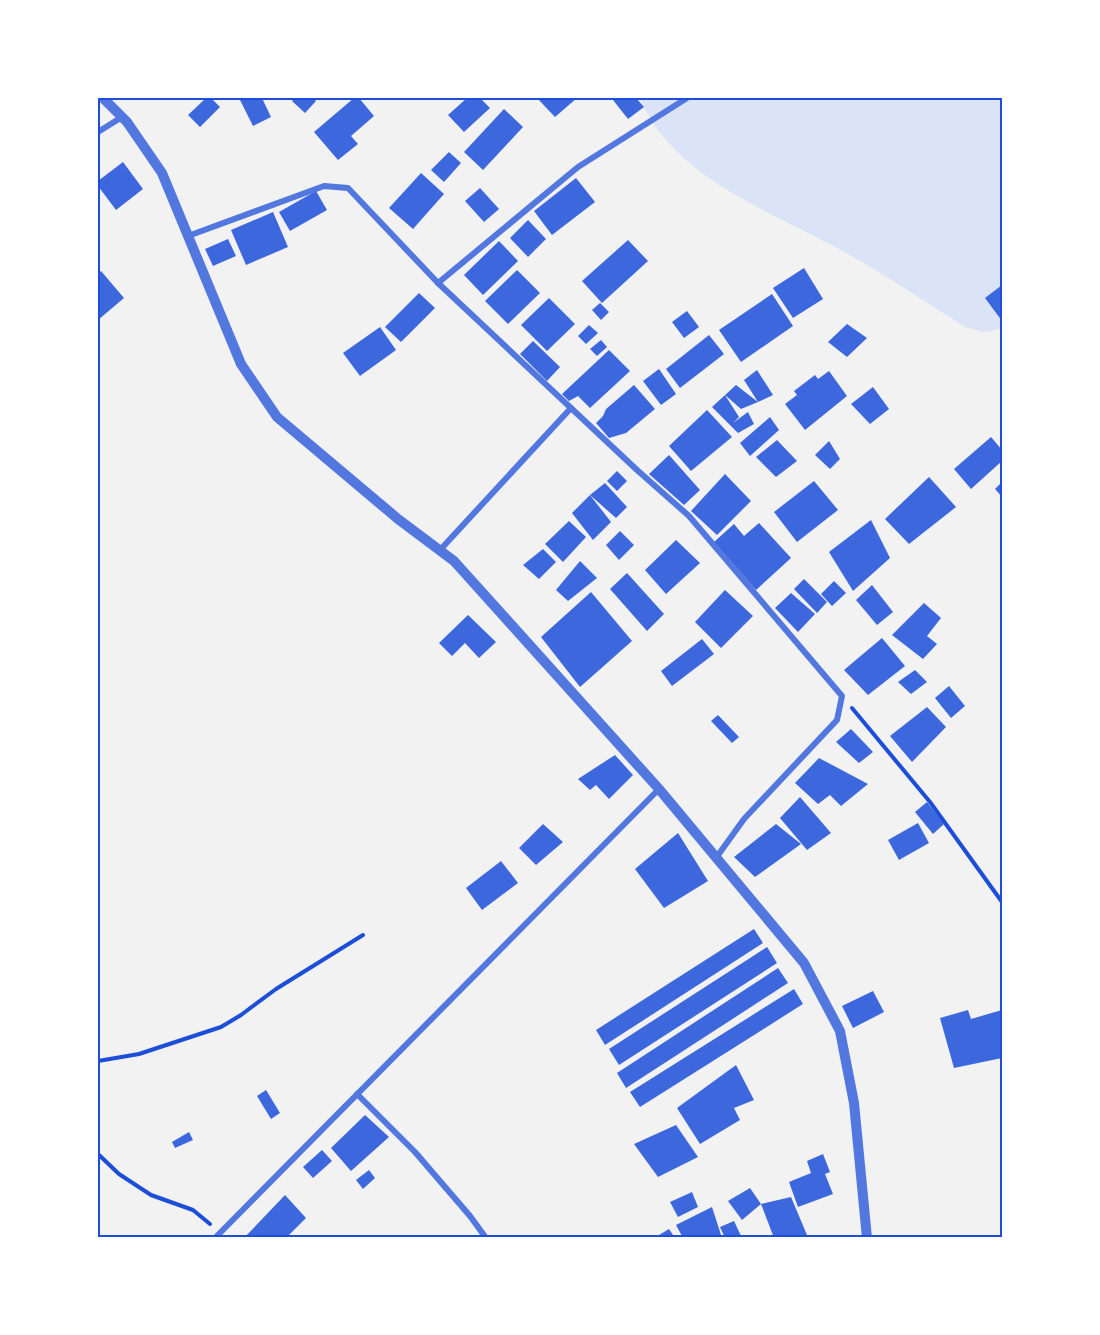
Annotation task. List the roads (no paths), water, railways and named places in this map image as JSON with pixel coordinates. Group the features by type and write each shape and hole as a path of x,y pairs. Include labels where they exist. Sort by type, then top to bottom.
{"street":[{"path":"103,98 127,122 162,173 241,364 277,417 398,519 454,561 659,789 804,963 840,1031 854,1103 867,1238"},
{"path":"438,283 578,167 687,98"},
{"path":"98,132 122,117"},
{"path":"188,236 324,186 348,188 438,283 689,516 842,696 837,720 744,819 716,858"},
{"path":"440,550 571,408"},
{"path":"217,1235 659,789"},
{"path":"357,1094 415,1152 471,1216 486,1238"}]}
